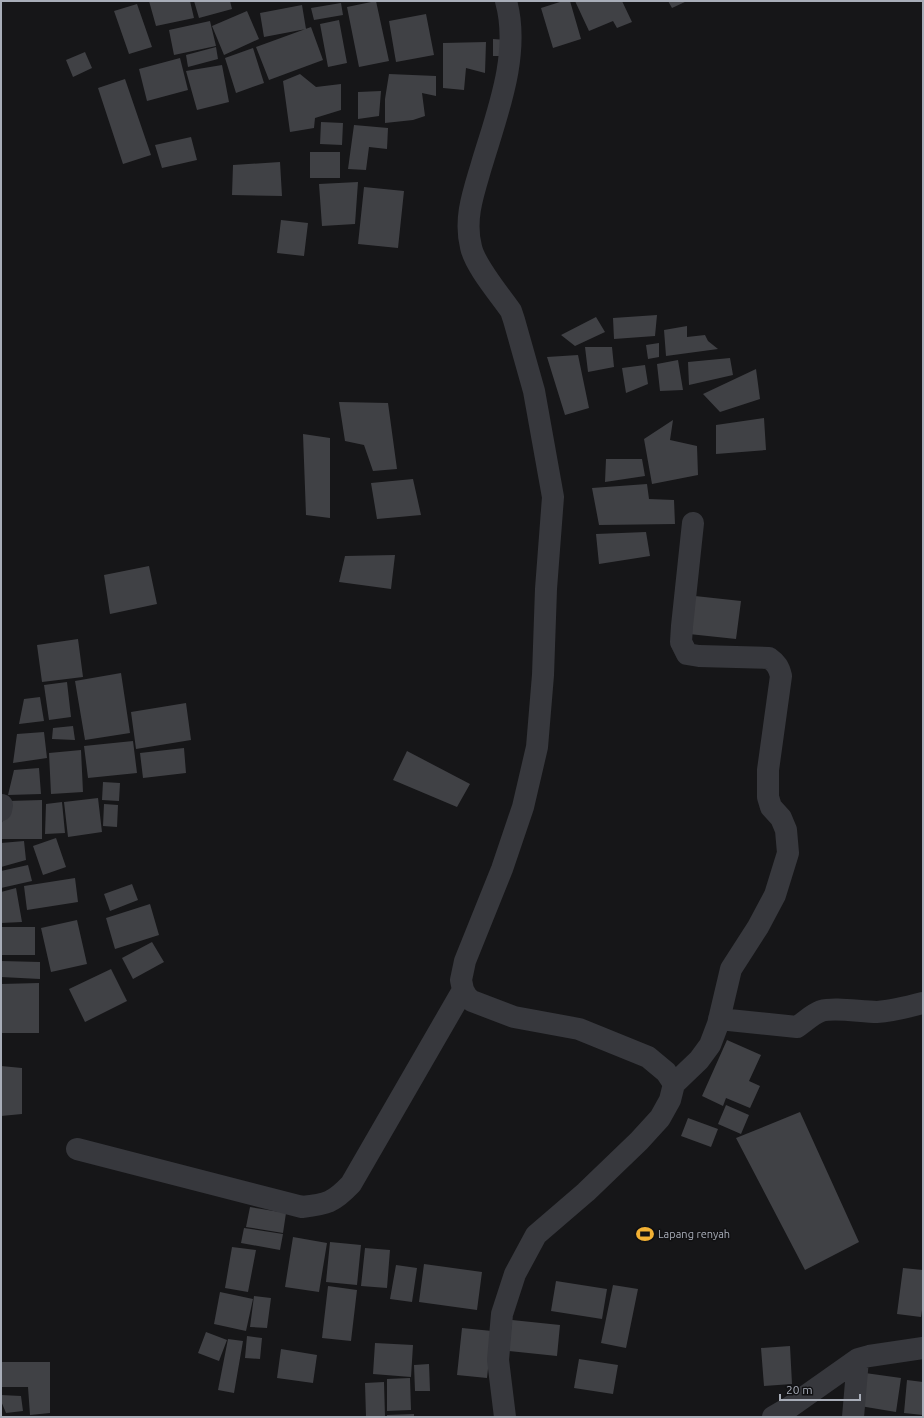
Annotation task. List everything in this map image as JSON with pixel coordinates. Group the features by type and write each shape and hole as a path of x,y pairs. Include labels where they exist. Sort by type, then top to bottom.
{"street":[{"path":"506,1 510,31 509,61 504,89 471,200 468,222 471,248 476,261 511,312 514,320 534,391 553,497 546,589 543,675 537,747 523,807 502,869 466,961 461,980 463,990 467,998 472,1001 514,1017 579,1029 648,1057 666,1072 674,1084"},
{"path":"505,1417 498,1360 502,1314 514,1274 536,1235 586,1192 639,1141 660,1118 670,1100 674,1084 699,1060 710,1044 719,1019 731,969 758,927 775,894 788,853 786,830 781,818 771,807 768,797 768,770 781,676 777,664 769,658 699,656 687,654 681,642 693,523"},
{"path":"77,1149 302,1207 322,1205 338,1198 351,1184 463,990"},
{"path":"719,1019 797,1027 804,1023 811,1015 822,1011 878,1012 903,1008 923,1002"},
{"path":"773,1417 790,1407 858,1359 923,1348"},
{"path":"853,1417 858,1359"}],"building":[{"path":"149,1 190,1 194,18 156,26"},
{"path":"194,1 230,1 232,9 199,18"},
{"path":"376,1 389,61 359,67 347,7"},
{"path":"563,1 570,1 581,39 553,48 541,8"},
{"path":"575,1 622,1 632,22 617,28 613,21 589,31"},
{"path":"668,1 687,1 672,8"},
{"path":"341,3 343,15 314,20 311,8"},
{"path":"137,4 152,47 129,54 114,11"},
{"path":"302,5 306,29 264,37 260,13"},
{"path":"247,11 259,39 224,55 212,26"},
{"path":"426,14 434,55 396,62 389,21"},
{"path":"339,20 347,63 328,67 320,24"},
{"path":"210,21 216,46 174,55 169,30"},
{"path":"311,27 323,60 269,80 256,47"},
{"path":"493,39 506,40 505,56 493,56"},
{"path":"486,42 485,73 466,68 464,90 443,88 443,43"},
{"path":"216,47 218,59 188,67 186,55"},
{"path":"253,48 264,83 236,93 225,58"},
{"path":"85,52 92,68 73,77 66,60"},
{"path":"180,58 188,90 147,101 139,69"},
{"path":"222,65 229,102 197,110 186,71"},
{"path":"300,74 316,87 341,84 341,110 315,118 314,128 290,132 283,81"},
{"path":"389,74 436,76 436,96 422,93 425,116 413,120 385,123 385,99"},
{"path":"125,79 151,155 123,164 98,88"},
{"path":"381,91 379,116 358,119 358,92"},
{"path":"321,122 343,123 342,145 320,144"},
{"path":"354,125 388,128 387,149 369,147 366,170 348,169"},
{"path":"191,137 197,160 162,168 155,145"},
{"path":"310,152 340,152 340,178 310,178"},
{"path":"280,162 282,196 232,195 233,165"},
{"path":"358,182 355,224 322,226 319,184"},
{"path":"364,187 404,191 398,248 358,244"},
{"path":"281,220 308,223 304,256 277,253"},
{"path":"657,315 655,336 614,339 613,318"},
{"path":"596,317 605,332 575,346 561,335"},
{"path":"687,326 687,337 705,335 708,341 718,349 666,356 664,330"},
{"path":"659,343 659,357 648,359 646,345"},
{"path":"585,347 612,347 614,367 588,372"},
{"path":"578,355 589,408 565,415 547,357"},
{"path":"730,358 733,375 689,385 688,362"},
{"path":"678,360 683,390 660,391 657,364"},
{"path":"645,365 648,384 626,393 622,368"},
{"path":"756,369 760,399 720,412 703,394"},
{"path":"339,402 388,403 397,469 373,471 364,445 345,441"},
{"path":"764,418 766,450 716,454 716,425"},
{"path":"673,420 670,440 697,446 698,475 652,484 644,439"},
{"path":"303,434 330,438 330,518 306,515"},
{"path":"606,459 642,459 645,476 605,482"},
{"path":"413,479 421,515 377,519 371,483"},
{"path":"647,484 649,499 674,500 675,524 599,525 592,488"},
{"path":"646,532 650,556 599,564 596,534"},
{"path":"395,555 391,589 339,582 345,556"},
{"path":"149,566 157,604 110,614 104,575"},
{"path":"695,596 741,601 736,639 689,634"},
{"path":"78,639 83,677 42,682 37,645"},
{"path":"121,673 130,733 85,740 75,681"},
{"path":"67,682 71,717 49,720 44,685"},
{"path":"40,697 44,721 19,724 24,699"},
{"path":"186,703 191,740 136,749 131,712"},
{"path":"73,726 75,740 52,739 53,728"},
{"path":"44,732 47,758 13,763 17,734"},
{"path":"133,741 137,773 88,778 84,746"},
{"path":"184,748 186,773 143,778 140,753"},
{"path":"81,750 83,792 51,794 49,753"},
{"path":"407,751 470,784 457,807 393,780"},
{"path":"39,768 41,794 8,795 14,770"},
{"path":"103,782 120,783 119,801 102,800"},
{"path":"98,798 102,832 68,837 64,802"},
{"path":"42,800 42,839 1,839 1,826 8,801"},
{"path":"62,802 65,833 45,834 46,804"},
{"path":"104,804 118,805 117,827 103,826"},
{"path":"56,838 66,867 43,875 33,846"},
{"path":"24,841 26,860 1,867 1,843"},
{"path":"28,865 32,881 1,888 1,871"},
{"path":"75,878 78,902 27,910 24,886"},
{"path":"132,884 138,900 110,911 104,894"},
{"path":"16,888 22,922 1,923 1,892"},
{"path":"150,904 159,935 115,949 106,918"},
{"path":"77,920 87,964 51,972 41,928"},
{"path":"1,927 35,927 35,955 1,955"},
{"path":"152,942 164,962 133,979 122,958"},
{"path":"1,961 40,962 40,979 1,977"},
{"path":"111,969 127,1001 85,1022 69,989"},
{"path":"39,983 39,1033 1,1033 1,984"},
{"path":"727,1040 761,1055 749,1081 760,1086 750,1108 726,1098 723,1106 702,1096"},
{"path":"1,1066 22,1068 22,1114 1,1116"},
{"path":"726,1105 749,1115 741,1134 718,1124"},
{"path":"800,1112 859,1242 805,1270 736,1138"},
{"path":"688,1118 718,1129 711,1147 681,1136"},
{"path":"250,1207 286,1213 283,1233 246,1227"},
{"path":"244,1228 283,1234 280,1250 241,1243"},
{"path":"293,1237 327,1243 319,1292 285,1287"},
{"path":"330,1242 361,1245 357,1285 326,1282"},
{"path":"232,1247 256,1250 248,1292 225,1288"},
{"path":"365,1248 390,1250 387,1288 361,1286"},
{"path":"424,1264 482,1272 477,1310 419,1302"},
{"path":"396,1265 417,1268 412,1302 390,1299"},
{"path":"903,1268 923,1270 923,1303 921,1317 897,1314"},
{"path":"556,1281 607,1289 602,1319 551,1311"},
{"path":"613,1285 638,1289 626,1348 601,1343"},
{"path":"328,1286 357,1290 351,1341 322,1338"},
{"path":"220,1292 253,1299 246,1331 214,1324"},
{"path":"254,1296 271,1298 267,1328 250,1327"},
{"path":"512,1320 560,1325 557,1356 509,1351"},
{"path":"462,1328 492,1331 487,1378 457,1375"},
{"path":"206,1332 227,1340 219,1361 198,1353"},
{"path":"247,1336 262,1338 260,1359 245,1358"},
{"path":"228,1339 243,1341 234,1393 218,1390"},
{"path":"375,1343 413,1345 411,1377 373,1374"},
{"path":"790,1346 792,1384 764,1386 761,1348"},
{"path":"281,1349 317,1355 313,1383 277,1378"},
{"path":"579,1359 618,1365 613,1394 574,1388"},
{"path":"2,1362 50,1362 50,1413 30,1415 28,1387 1,1387"},
{"path":"429,1364 430,1391 415,1391 414,1365"},
{"path":"865,1373 901,1378 896,1412 860,1406"},
{"path":"410,1378 411,1410 387,1411 387,1379"},
{"path":"907,1380 923,1382 923,1415 904,1413"},
{"path":"384,1382 385,1417 366,1417 365,1383"},
{"path":"1,1395 21,1396 23,1411 6,1413 1,1401"},
{"path":"414,1414 414,1417 387,1417 387,1415"}],"place":[{"name":"Lapang renyah","path":"645,1234"}]}
